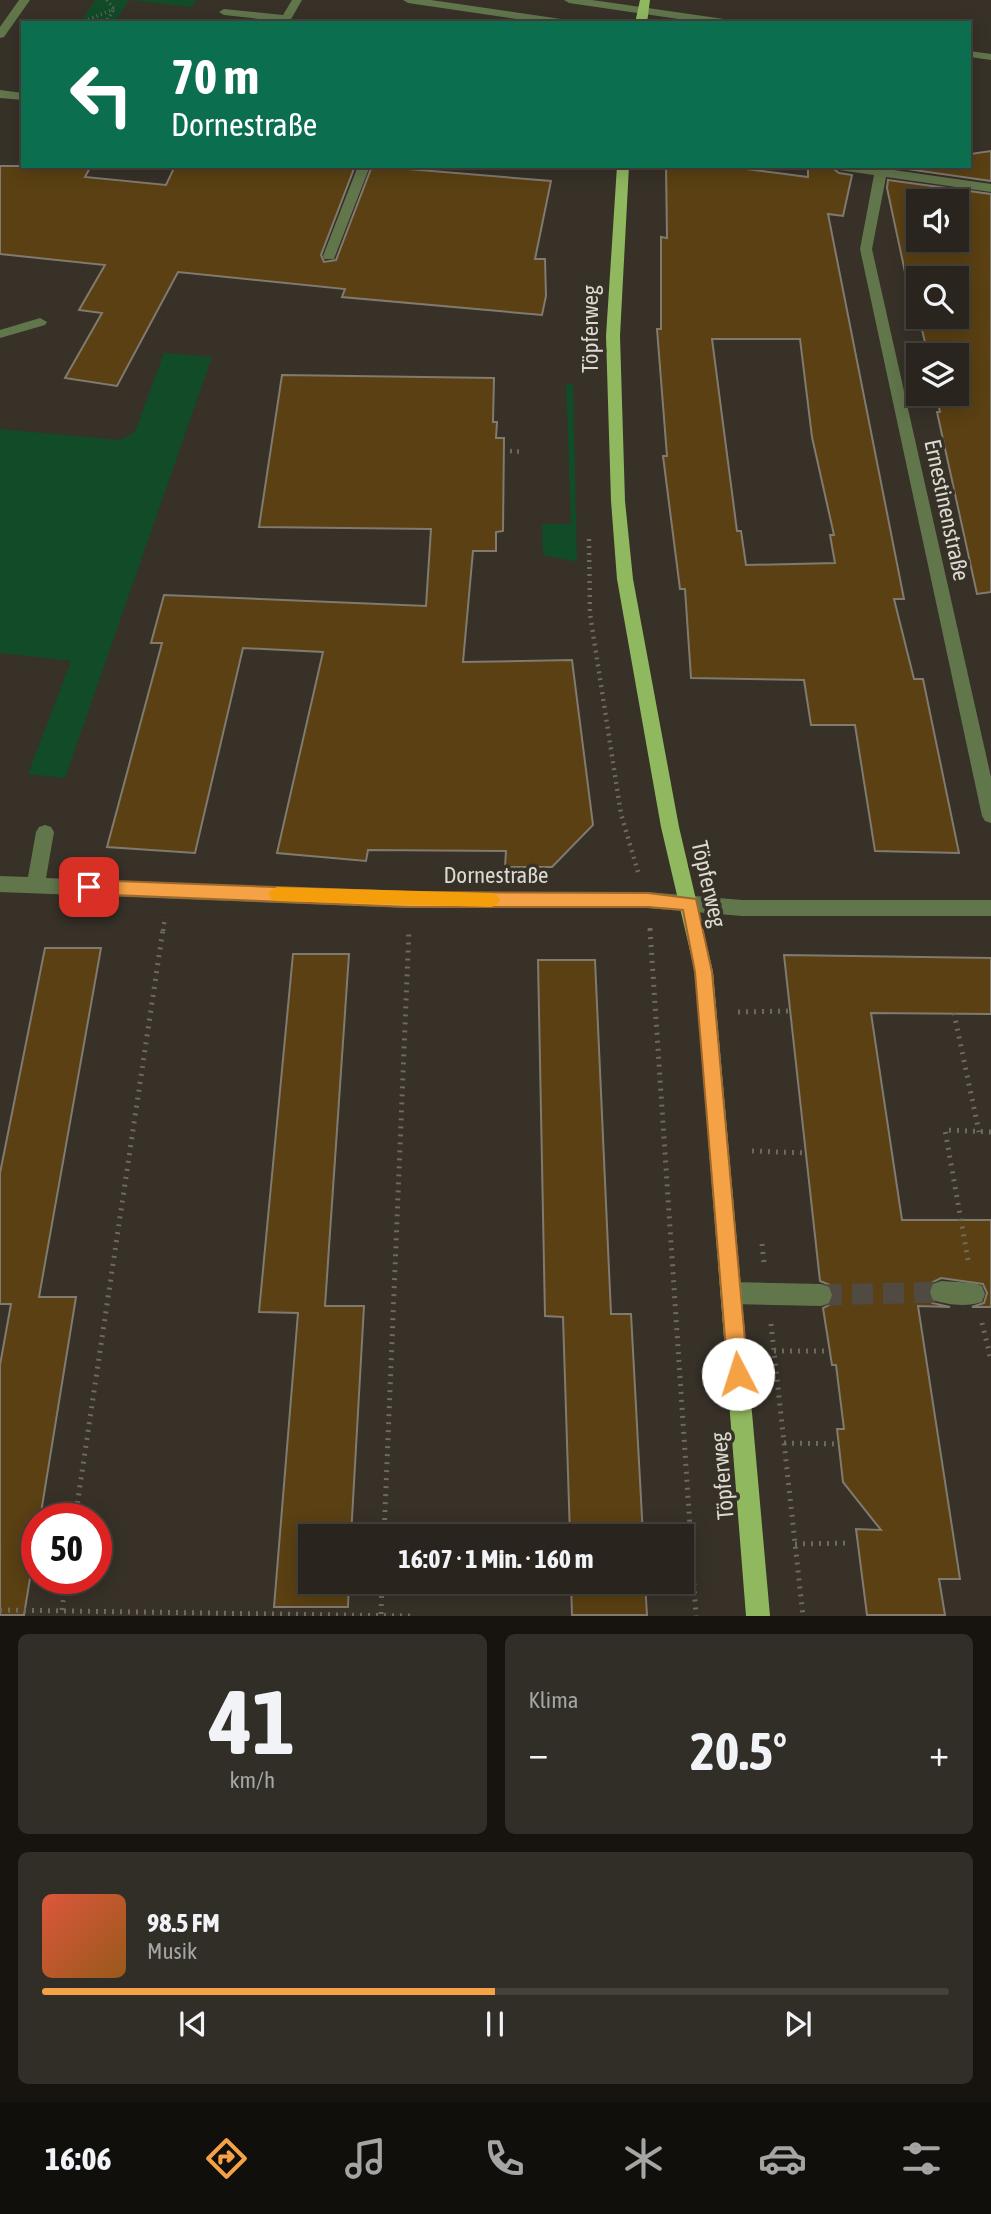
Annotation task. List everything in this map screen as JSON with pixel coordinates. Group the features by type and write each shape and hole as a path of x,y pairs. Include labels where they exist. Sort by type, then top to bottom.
{"main road":[{"name":"Töpferweg","path":"618,168 613,336 618,501 625,579 670,827 704,972 758,1615"}],"street":[{"path":"0,35 25,0"},
{"path":"221,18 232,0"},
{"path":"221,18 286,19 297,0"},
{"path":"408,0 554,21"},
{"path":"569,0 644,5 721,21"},
{"path":"971,54 991,57"},
{"path":"0,94 21,97"},
{"path":"329,256 363,168"},
{"path":"853,168 991,188"},
{"name":"Ernestinenstraße","path":"881,172 866,249 991,816"},
{"path":"0,334 40,322"},
{"path":"36,884 45,832"},
{"name":"Dornestraße","path":"0,884 410,900 648,900 742,908 991,908"},
{"path":"941,1292 974,1294"},
{"path":"731,1293 821,1295"}],"path":[{"path":"107,0 114,9"},
{"path":"85,21 114,9"},
{"path":"107,21 114,9"},
{"path":"510,451 524,452"},
{"path":"77,1503 169,890"},
{"path":"384,1524 410,900"},
{"path":"738,1012 790,1010"},
{"path":"954,1013 979,1132"},
{"path":"991,1132 945,1130 974,1294 991,1360"},
{"path":"752,1151 806,1153"},
{"path":"774,1351 826,1351"},
{"path":"783,1443 839,1444"},
{"path":"795,1544 851,1543"},
{"path":"62,1610 64,1594"},
{"path":"380,1614 381,1594"},
{"path":"0,1610 410,1615"}],"green space":[{"path":"95,0 129,0 115,21 81,21"},
{"path":"129,0 197,0 192,7"},
{"path":"164,353 212,357 65,778 28,774 71,661 0,653 0,429 120,440 135,432"},
{"path":"566,384 573,384 577,562 543,555 542,524 571,524"}],"building":[{"path":"991,151 991,181 900,168 971,168 971,154"},
{"path":"0,166 90,168 85,177 166,185 174,168 354,168 321,255 324,262 336,260 371,168 551,181 535,259 545,259 546,296 542,315 342,297 345,289 178,272 117,386 65,378 102,313 79,310 105,265 0,254"},
{"path":"666,168 738,168 808,177 808,168 833,168 839,173 852,175 843,216 828,214 904,599 894,599 914,679 923,679 959,853 875,851 855,725 811,725 804,680 691,678 685,589 680,589 663,456 667,456 657,329 661,329 661,237 667,238","holes":["712,339 800,339 812,437 834,535 830,535 835,563 746,565 741,531 737,531"]},
{"path":"888,180 954,189 906,189 906,252 969,252 969,191 991,194 991,592 977,594 937,412 940,412 939,406 969,406 969,343 925,343 922,329 969,329 969,266 906,266 906,277 887,188"},
{"path":"282,375 494,378 493,422 497,422 496,438 504,438 503,531 496,532 496,551 473,551 463,662 572,660 593,825 552,867 505,867 506,851 368,850 366,861 277,853 323,652 243,648 195,853 107,847 162,643 151,643 164,595 426,606 431,529 259,527"},
{"path":"45,948 101,948 39,1297 76,1297 43,1503 21,1503 21,1594 27,1594 24,1615 0,1615 0,1365 11,1304 0,1304 0,1173"},
{"path":"293,954 349,954 325,1306 364,1306 352,1524 298,1524 298,1594 349,1594 348,1607 274,1607 298,1313 259,1312"},
{"path":"784,955 991,958 991,1014 871,1013 902,1220 991,1220 991,1307 972,1307 984,1303 987,1293 983,1284 941,1278 931,1283 928,1293 932,1303 950,1307 918,1306 960,1579 939,1579 945,1615 867,1615 856,1529 881,1530 843,1482 837,1429 844,1429 836,1365 832,1365 823,1308 831,1304 834,1294 830,1285 820,1281"},
{"path":"538,960 595,960 611,1314 631,1314 642,1524 570,1524 563,1317 545,1316"},
{"path":"571,1594 646,1594 647,1615 572,1615"}],"tunnel":[{"path":"821,1295 941,1292"}],"slow traffic":[{"path":"277,894 410,900 491,900"}],"route":[{"path":"89,887 410,900 648,900 690,904 704,972 738,1374"}]}
